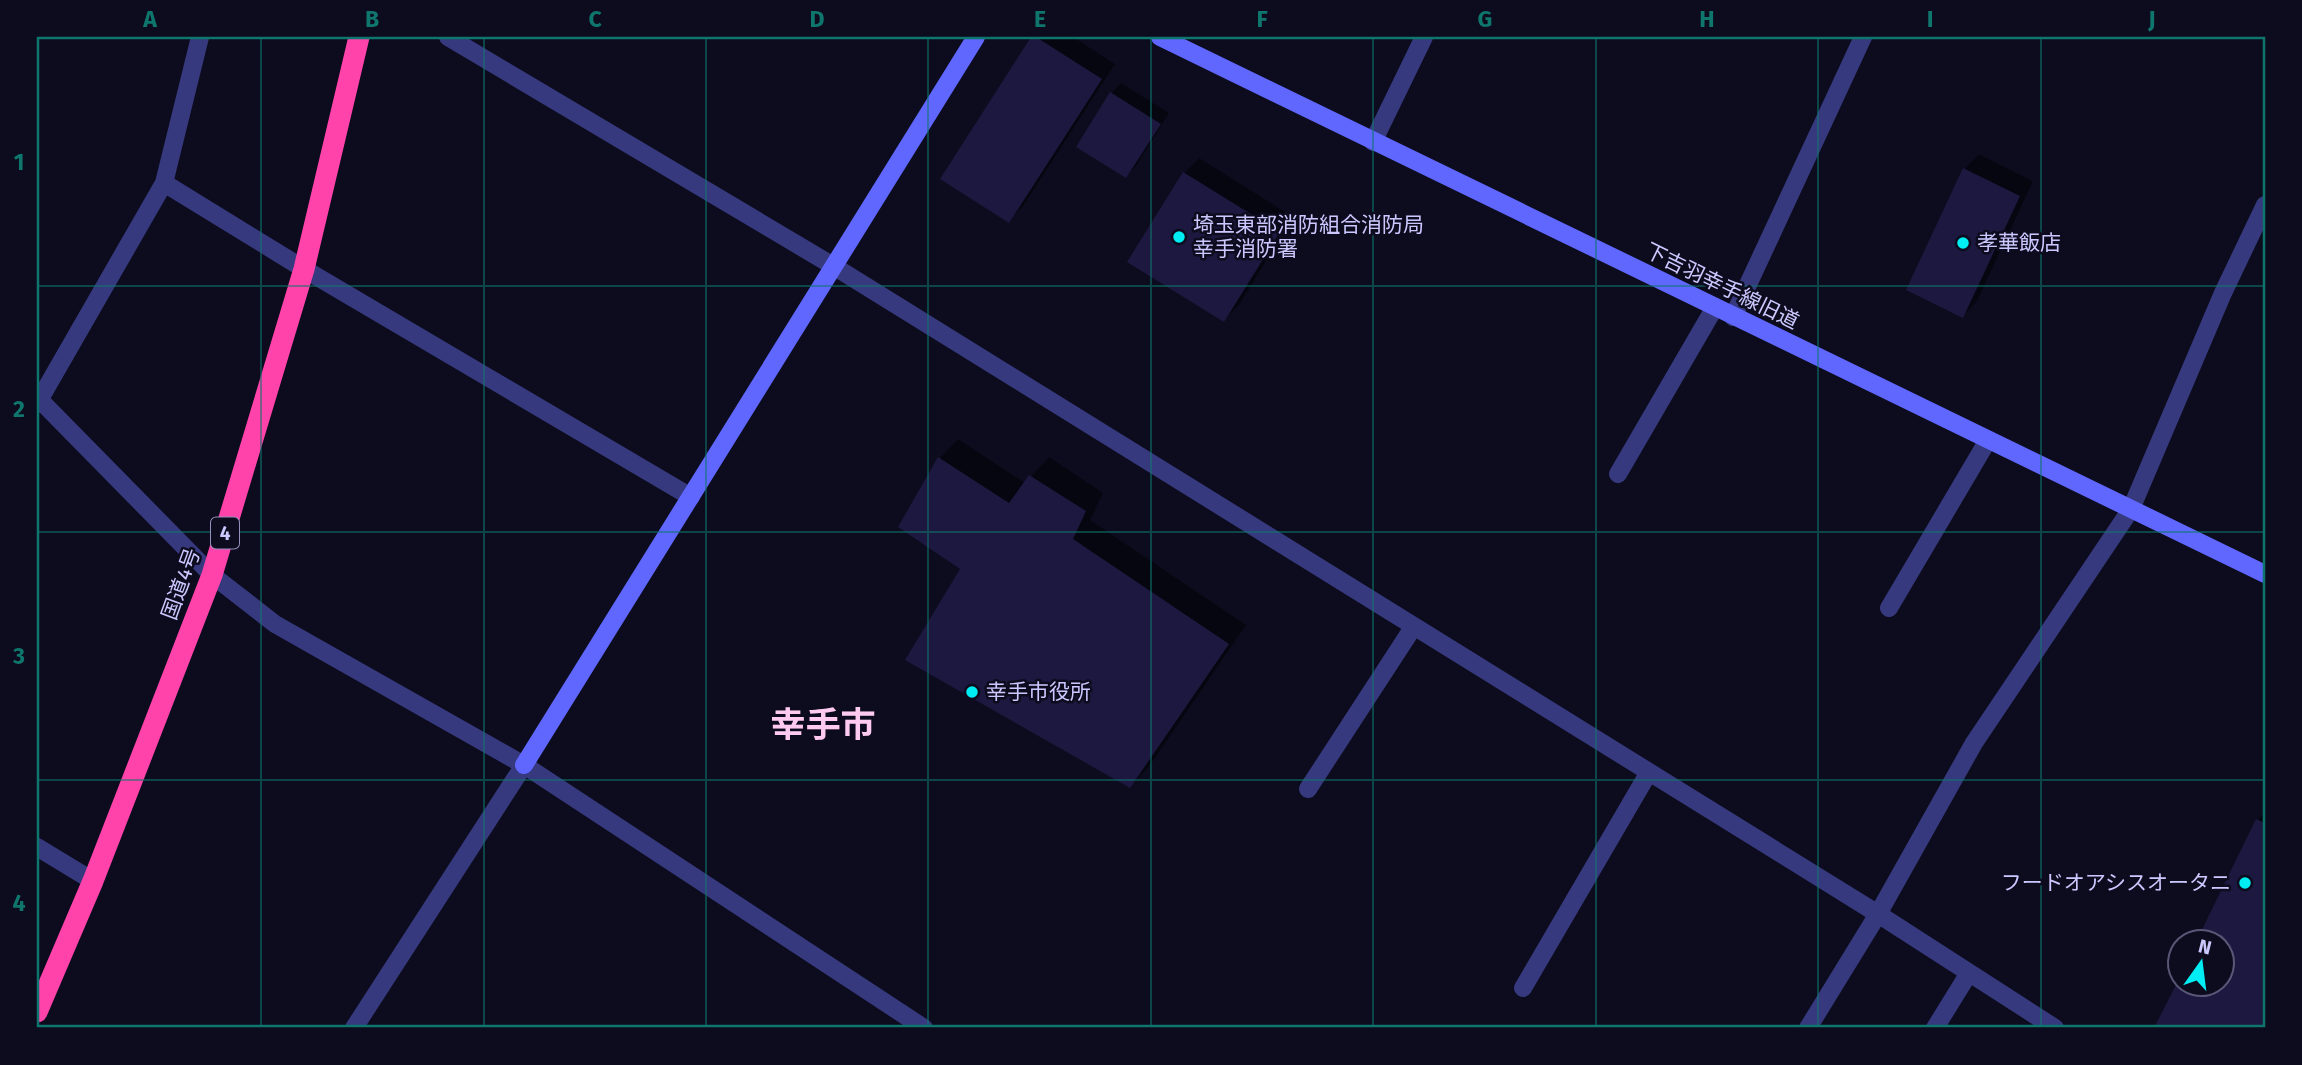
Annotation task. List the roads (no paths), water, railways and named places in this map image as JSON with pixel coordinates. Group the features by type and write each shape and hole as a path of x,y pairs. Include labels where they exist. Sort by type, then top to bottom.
{"highway":[{"name":"国道4号","path":"37,1012 93,881 212,575 303,269 359,37"}],"street":[{"path":"200,37 164,183 38,400 212,575 275,624 524,765 924,1028"},
{"path":"448,37 835,267 1878,914 2055,1028"},
{"path":"354,1028 524,765 976,37"},
{"name":"下吉羽幸手線旧道","path":"1160,37 2265,574"},
{"path":"1373,142 1424,37"},
{"path":"1733,317 1863,37"},
{"path":"164,183 303,269 691,497"},
{"path":"1808,1028 1878,914 1974,743 2131,509 2223,293 2265,205"},
{"path":"1618,474 1715,307"},
{"path":"1889,608 1987,440"},
{"path":"1308,789 1414,626"},
{"path":"1523,988 1649,772"},
{"path":"37,847 93,881"},
{"path":"1935,1028 1969,973"}],"place":[{"name":"埼玉東部消防組合消防局 幸手消防署","path":"1179,237"},
{"name":"孝華飯店","path":"1963,243"},
{"name":"幸手市役所","path":"972,692"},
{"name":"フードオアシスオータニ","path":"2245,883"}],"district":[{"name":"幸手市","path":"823,725"}]}
